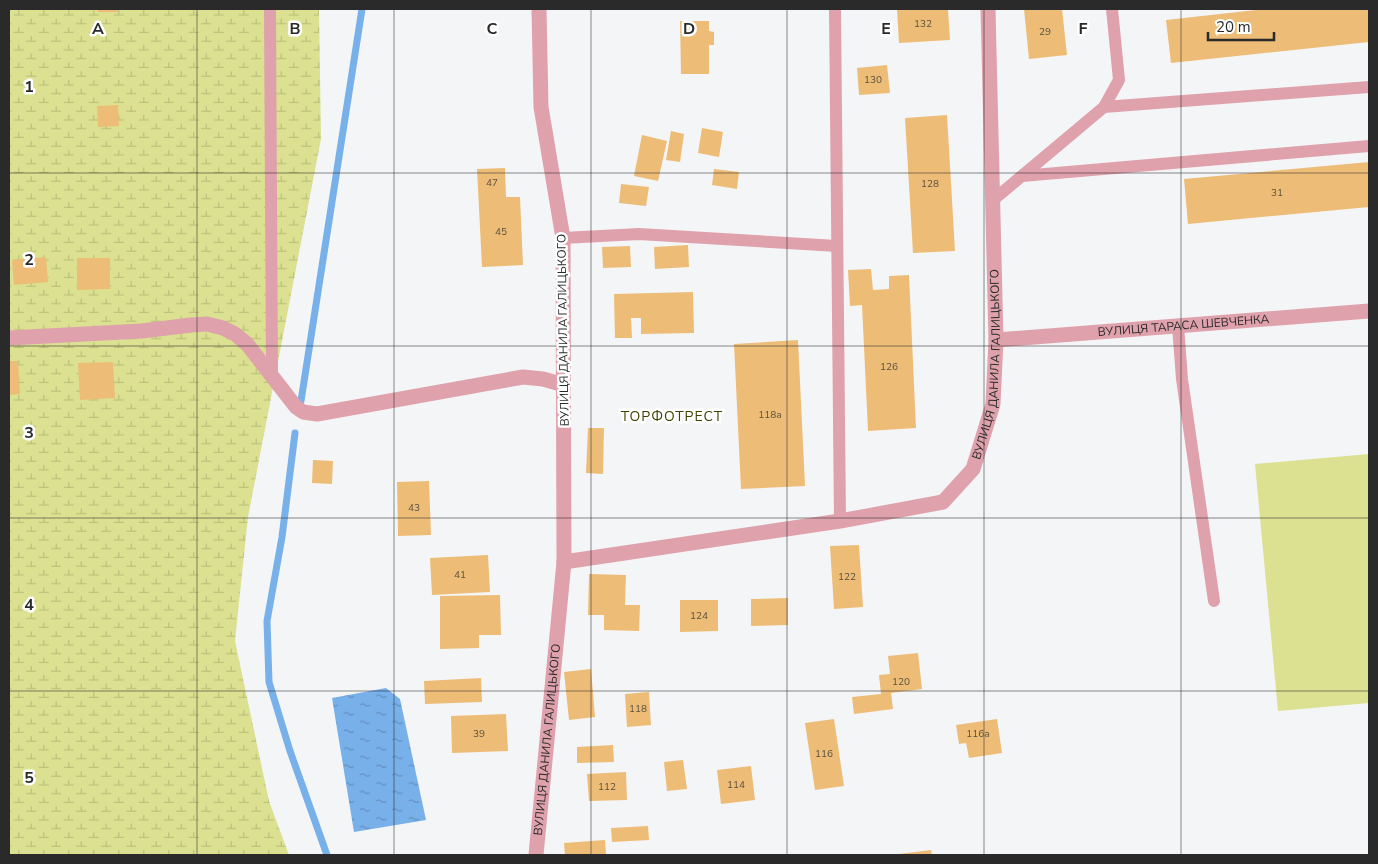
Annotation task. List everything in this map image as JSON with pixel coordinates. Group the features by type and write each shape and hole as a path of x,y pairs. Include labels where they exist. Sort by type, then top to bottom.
{"street":[{"name":"ВУЛИЦЯ ДАНИЛА ГАЛИЦЬКОГО","path":"536,855 564,562 563,238 541,107 539,9"},
{"name":"ВУЛИЦЯ ДАНИЛА ГАЛИЦЬКОГО","path":"564,562 840,520 943,502 973,469 993,404 996,340 988,9"},
{"name":"ВУЛИЦЯ ТАРАСА ШЕВЧЕНКА","path":"996,340 1369,311"},
{"path":"9,338 142,331 207,324 223,328 235,334 247,344 296,407 303,412 317,414 523,377 544,379 564,385"}],"lane":[{"path":"270,9 272,378"},
{"path":"835,9 840,520"},
{"path":"992,201 1104,107 1119,80 1112,9"},
{"path":"1104,107 1369,87"},
{"path":"1022,176 1369,146"},
{"path":"563,238 639,234 837,246"},
{"path":"1178,326 1182,379 1214,601"}],"green space":[{"path":"9,9 319,9 321,139 248,517 235,641 269,801 289,855 9,855"},
{"path":"1369,454 1369,703 1278,711 1255,464"}],"water":[{"path":"386,688 400,699 426,820 354,832 332,698"}],"building":[{"path":"98,9 118,9 118,12 98,12"},
{"path":"897,9 948,9 950,40 899,43"},
{"path":"1024,9 1062,9 1067,55 1029,59"},
{"path":"1265,9 1369,9 1369,42 1171,63 1166,20"},
{"path":"680,21 709,21 709,31 714,32 714,45 709,45 709,74 681,74"},
{"path":"887,65 890,93 859,95 857,68"},
{"path":"118,105 119,126 98,127 97,106"},
{"path":"947,115 955,251 913,253 905,118"},
{"path":"702,128 723,132 719,157 698,153"},
{"path":"671,131 684,134 680,162 666,160"},
{"path":"642,135 667,141 658,181 634,176"},
{"path":"1369,162 1369,207 1188,224 1184,179"},
{"path":"505,168 506,197 520,197 523,265 482,267 477,169"},
{"path":"714,169 739,172 737,189 712,185"},
{"path":"621,184 649,187 646,206 619,203"},
{"path":"688,245 689,267 655,269 654,247"},
{"path":"630,246 631,267 603,268 602,247"},
{"path":"46,257 48,282 14,285 12,260"},
{"path":"77,258 110,258 110,289 77,290"},
{"path":"871,269 873,290 889,289 889,276 909,275 916,428 868,431 862,305 850,306 848,270"},
{"path":"693,292 694,333 641,334 641,318 631,318 632,338 615,338 614,294"},
{"path":"798,340 805,486 741,489 734,344"},
{"path":"9,361 18,361 20,394 9,395"},
{"path":"113,362 115,398 80,400 78,363"},
{"path":"588,428 604,428 603,474 586,473"},
{"path":"313,460 333,461 332,484 312,483"},
{"path":"429,481 431,535 398,536 397,482"},
{"path":"859,545 863,607 834,609 830,546"},
{"path":"488,555 490,592 432,595 430,558"},
{"path":"589,574 626,575 625,605 640,605 639,631 604,630 604,615 588,615"},
{"path":"500,595 501,635 479,635 479,648 440,649 440,596"},
{"path":"788,598 788,625 751,626 751,599"},
{"path":"680,600 718,600 718,631 680,632"},
{"path":"918,653 922,689 891,693 893,709 854,714 852,697 881,694 879,675 890,674 888,656"},
{"path":"591,669 595,717 569,720 564,672"},
{"path":"481,678 482,702 425,704 424,681"},
{"path":"649,692 651,725 627,727 625,694"},
{"path":"506,714 508,751 452,753 451,716"},
{"path":"834,719 844,786 815,790 805,723"},
{"path":"997,719 1002,753 969,758 966,743 959,744 956,725"},
{"path":"613,745 614,762 577,763 577,747"},
{"path":"683,760 687,789 667,791 664,762"},
{"path":"751,766 755,800 721,804 717,770"},
{"path":"626,772 627,800 589,801 587,774"},
{"path":"648,826 649,840 612,842 611,828"},
{"path":"605,840 606,855 565,855 564,843"},
{"path":"931,850 932,855 899,855 899,854"}],"waterway":[{"path":"301,401 362,9"},
{"path":"295,433 282,537 267,621 269,682 290,751 327,855"}],"district":[{"name":"ТОРФОТРЕСТ","path":"672,416"}]}
